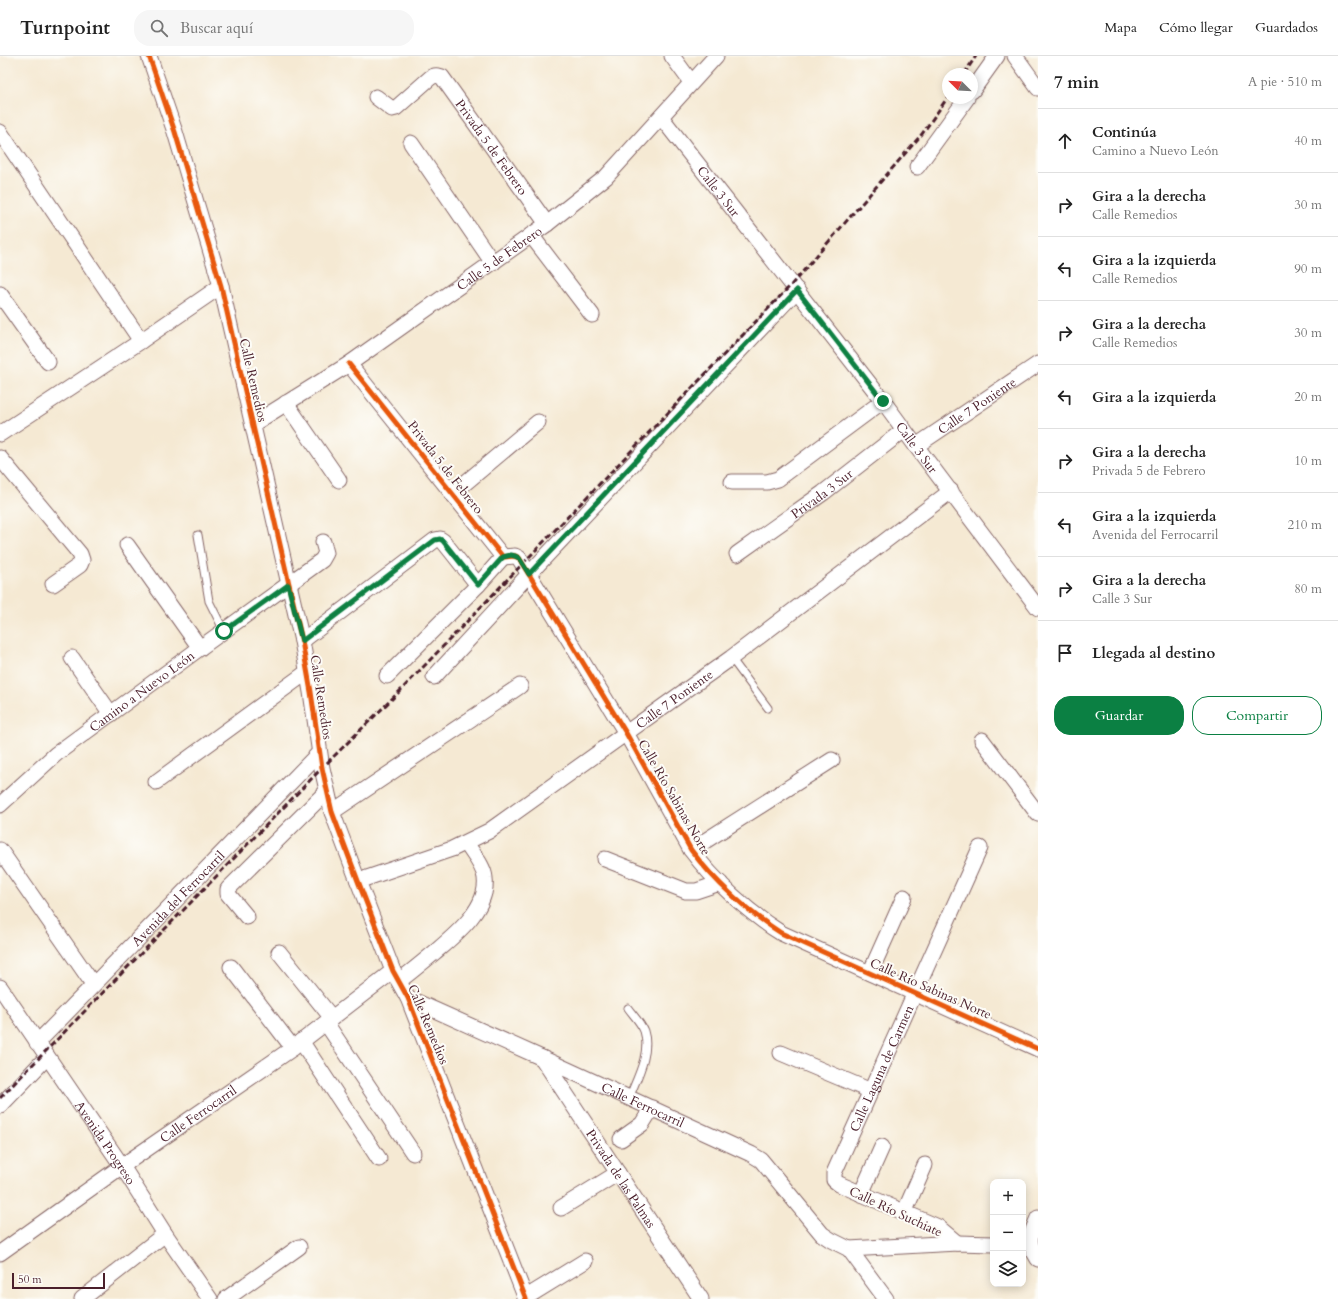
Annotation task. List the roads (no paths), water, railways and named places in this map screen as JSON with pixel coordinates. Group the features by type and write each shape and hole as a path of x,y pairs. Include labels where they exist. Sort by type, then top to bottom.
{"street":[{"name":"Calle Remedios","path":"149,56 175,132 221,286 302,641 320,754 332,812 396,976 408,998 525,1298"},
{"path":"672,56 691,82"},
{"name":"Calle 5 de Febrero","path":"252,424 350,364 547,224 606,177 716,56"},
{"path":"978,83 997,56"},
{"path":"1015,56 1038,88"},
{"name":"Privada 5 de Febrero","path":"376,97 389,108 396,108 434,75 442,77 547,224"},
{"path":"917,167 963,104"},
{"name":"Calle 3 Sur","path":"661,117 883,401 1038,608"},
{"path":"0,132 141,341"},
{"path":"410,143 493,263"},
{"path":"531,235 592,315"},
{"path":"0,434 221,286"},
{"path":"434,677 797,290"},
{"path":"0,294 48,362"},
{"name":"Privada 5 de Febrero","path":"350,364 503,557"},
{"name":"Calle 7 Poniente","path":"916,446 1038,364"},
{"path":"732,482 767,482 778,479 883,401"},
{"path":"286,403 339,480"},
{"path":"452,494 538,422"},
{"name":"Privada 3 Sur","path":"737,554 823,493 904,430"},
{"path":"0,458 80,554 82,560 80,565 53,584"},
{"name":"Calle 7 Poniente","path":"358,881 452,849 489,831 731,658 950,491"},
{"name":"Calle Remedios","path":"302,641 435,540 440,539 443,541 478,585"},
{"name":"Camino a Nuevo León","path":"0,804 56,754 322,560 326,553 323,542"},
{"path":"127,545 200,648"},
{"path":"387,676 478,585 503,557 511,555 519,558 529,574"},
{"name":"Calle Río Sabinas Norte","path":"529,574 626,733 691,850 702,865 720,883 764,922 781,933 1038,1049"},
{"path":"72,658 111,714"},
{"path":"156,782 307,672"},
{"path":"332,812 520,686"},
{"path":"982,740 1038,814"},
{"name":"Avenida del Ferrocarril","path":"37,1043 93,984 320,754"},
{"path":"691,850 832,760"},
{"path":"247,917 228,894 228,889 327,791"},
{"name":"Calle Ferrocarril","path":"0,1253 329,1020 396,976 462,929 477,909 486,888 483,870 466,843"},
{"name":"Calle Laguna de Carmen","path":"834,1180 834,1173 980,848"},
{"path":"0,850 93,984"},
{"path":"605,859 686,891 696,891 720,883"},
{"path":"870,973 904,897"},
{"path":"279,952 329,1020 413,1153"},
{"path":"231,967 297,1044 379,1159"},
{"name":"Avenida Progreso","path":"0,987 122,1166 164,1234 210,1299"},
{"name":"Calle Ferrocarril","path":"408,998 751,1154 761,1160 822,1234 849,1249"},
{"path":"781,1053 871,1091"},
{"path":"0,1106 47,1057"},
{"name":"Privada de las Palmas","path":"542,1058 702,1299"},
{"path":"620,1139 642,1124 652,1108"},
{"path":"861,1194 882,1147"},
{"path":"904,1212 925,1165"},
{"path":"561,1208 618,1173"},
{"name":"Calle Río Suchiate","path":"834,1180 839,1184 861,1194 938,1227 957,1243"},
{"path":"1038,1218 1031,1233 1030,1244 1038,1259"},
{"path":"82,1299 164,1234"},
{"path":"849,1249 957,1243 990,1244"},
{"path":"226,1299 299,1247"},
{"path":"849,1249 886,1299"},
{"path":"525,1298 585,1261"}],"lane":[{"path":"198,535 209,601 224,631"},
{"path":"731,658 768,708"},
{"path":"628,1008 643,1030 646,1041 643,1061 629,1098"}],"railway":[{"path":"968,68 976,56"},
{"path":"0,1098 322,768 402,689 792,284 922,134 943,104"}]}
